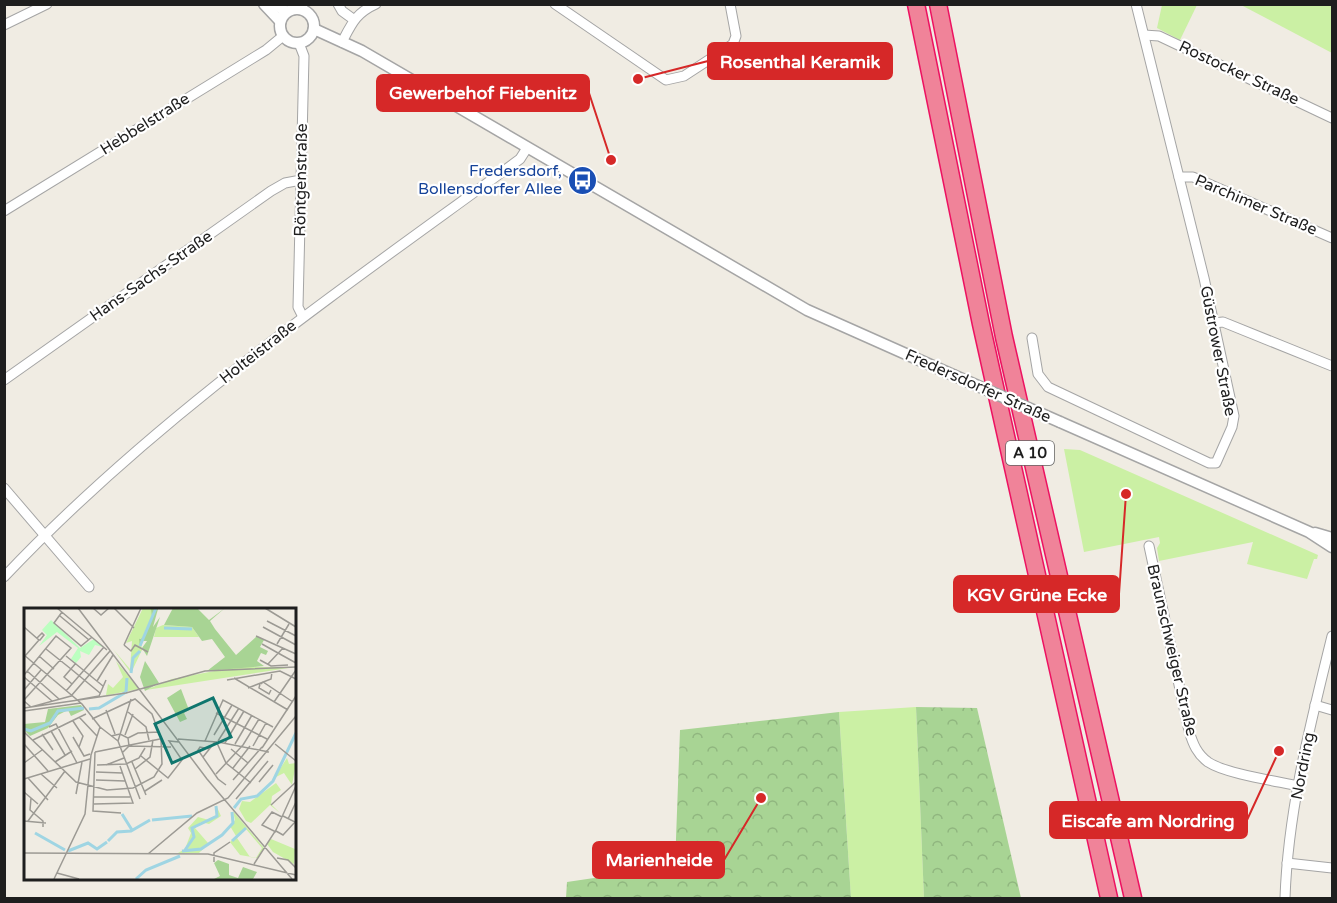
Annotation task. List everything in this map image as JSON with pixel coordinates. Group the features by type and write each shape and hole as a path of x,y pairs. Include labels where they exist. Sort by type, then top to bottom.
{"highway":[{"name":"A 10","path":"916,4 981,324 1109,898"},
{"name":"A 10","path":"938,4 1006,349 1133,898"}],"street":[{"path":"4,26 46,4"},
{"path":"264,4 283,16"},
{"path":"276,4 283,16 283,36 287,40 299,43 309,38 314,29 313,19 302,7 283,16"},
{"path":"338,4 342,12 353,19"},
{"path":"342,42 353,19 361,11 376,4"},
{"path":"555,4 666,80 684,76 733,44 736,36 730,4"},
{"name":"Güstrower Straße","path":"1032,338 1038,374 1048,387 1209,463 1216,463 1234,421 1214,323 1136,4"},
{"name":"Fredersdorfer Straße","path":"314,29 342,42 807,310 1309,532 1332,538"},
{"name":"Rostocker Straße","path":"1144,34 1159,36 1332,118"},
{"name":"Hebbelstraße","path":"4,211 266,50 283,36"},
{"name":"Röntgenstraße","path":"299,43 304,56 298,307 303,317"},
{"name":"Holteistraße","path":"4,577 45,534 165,424 303,317 520,159 527,148"},
{"name":"Parchimer Straße","path":"1179,177 1192,177 1332,238"},
{"name":"Hans-Sachs-Straße","path":"4,380 271,191 285,183 301,180"},
{"path":"1214,323 1223,322 1332,366"},
{"path":"4,488 89,587"},
{"name":"Fredersdorfer Straße","path":"1309,532 1332,547"},
{"name":"Braunschweiger Straße","path":"1149,546 1189,731 1197,751 1208,762 1223,769 1299,786"},
{"name":"Nordring","path":"1285,898 1287,863 1299,786 1332,636"},
{"path":"1315,705 1332,710"},
{"path":"1287,863 1332,868"}],"green space":[{"path":"1162,5 1197,5 1180,40 1157,28"},
{"path":"1241,5 1332,5 1332,53"},
{"path":"1064,449 1080,450 1318,555 1317,559 1314,559 1307,579 1247,564 1253,542 1159,561 1157,548 1160,543 1159,537 1084,552"},
{"path":"916,707 924,898 851,898 839,712"},
{"path":"916,707 977,708 1021,898 924,898"},
{"path":"839,712 851,898 566,898 567,882 675,866 680,730"}],"place":[{"name":"Rosenthal Keramik","path":"638,79"},
{"name":"Gewerbehof Fiebenitz","path":"611,160"},
{"name":"Fredersdorf, Bollensdorfer Allee","path":"583,180"},
{"name":"KGV Grüne Ecke","path":"1126,494"},
{"name":"Eiscafe am Nordring","path":"1279,751"},
{"name":"Marienheide","path":"761,798"}]}
